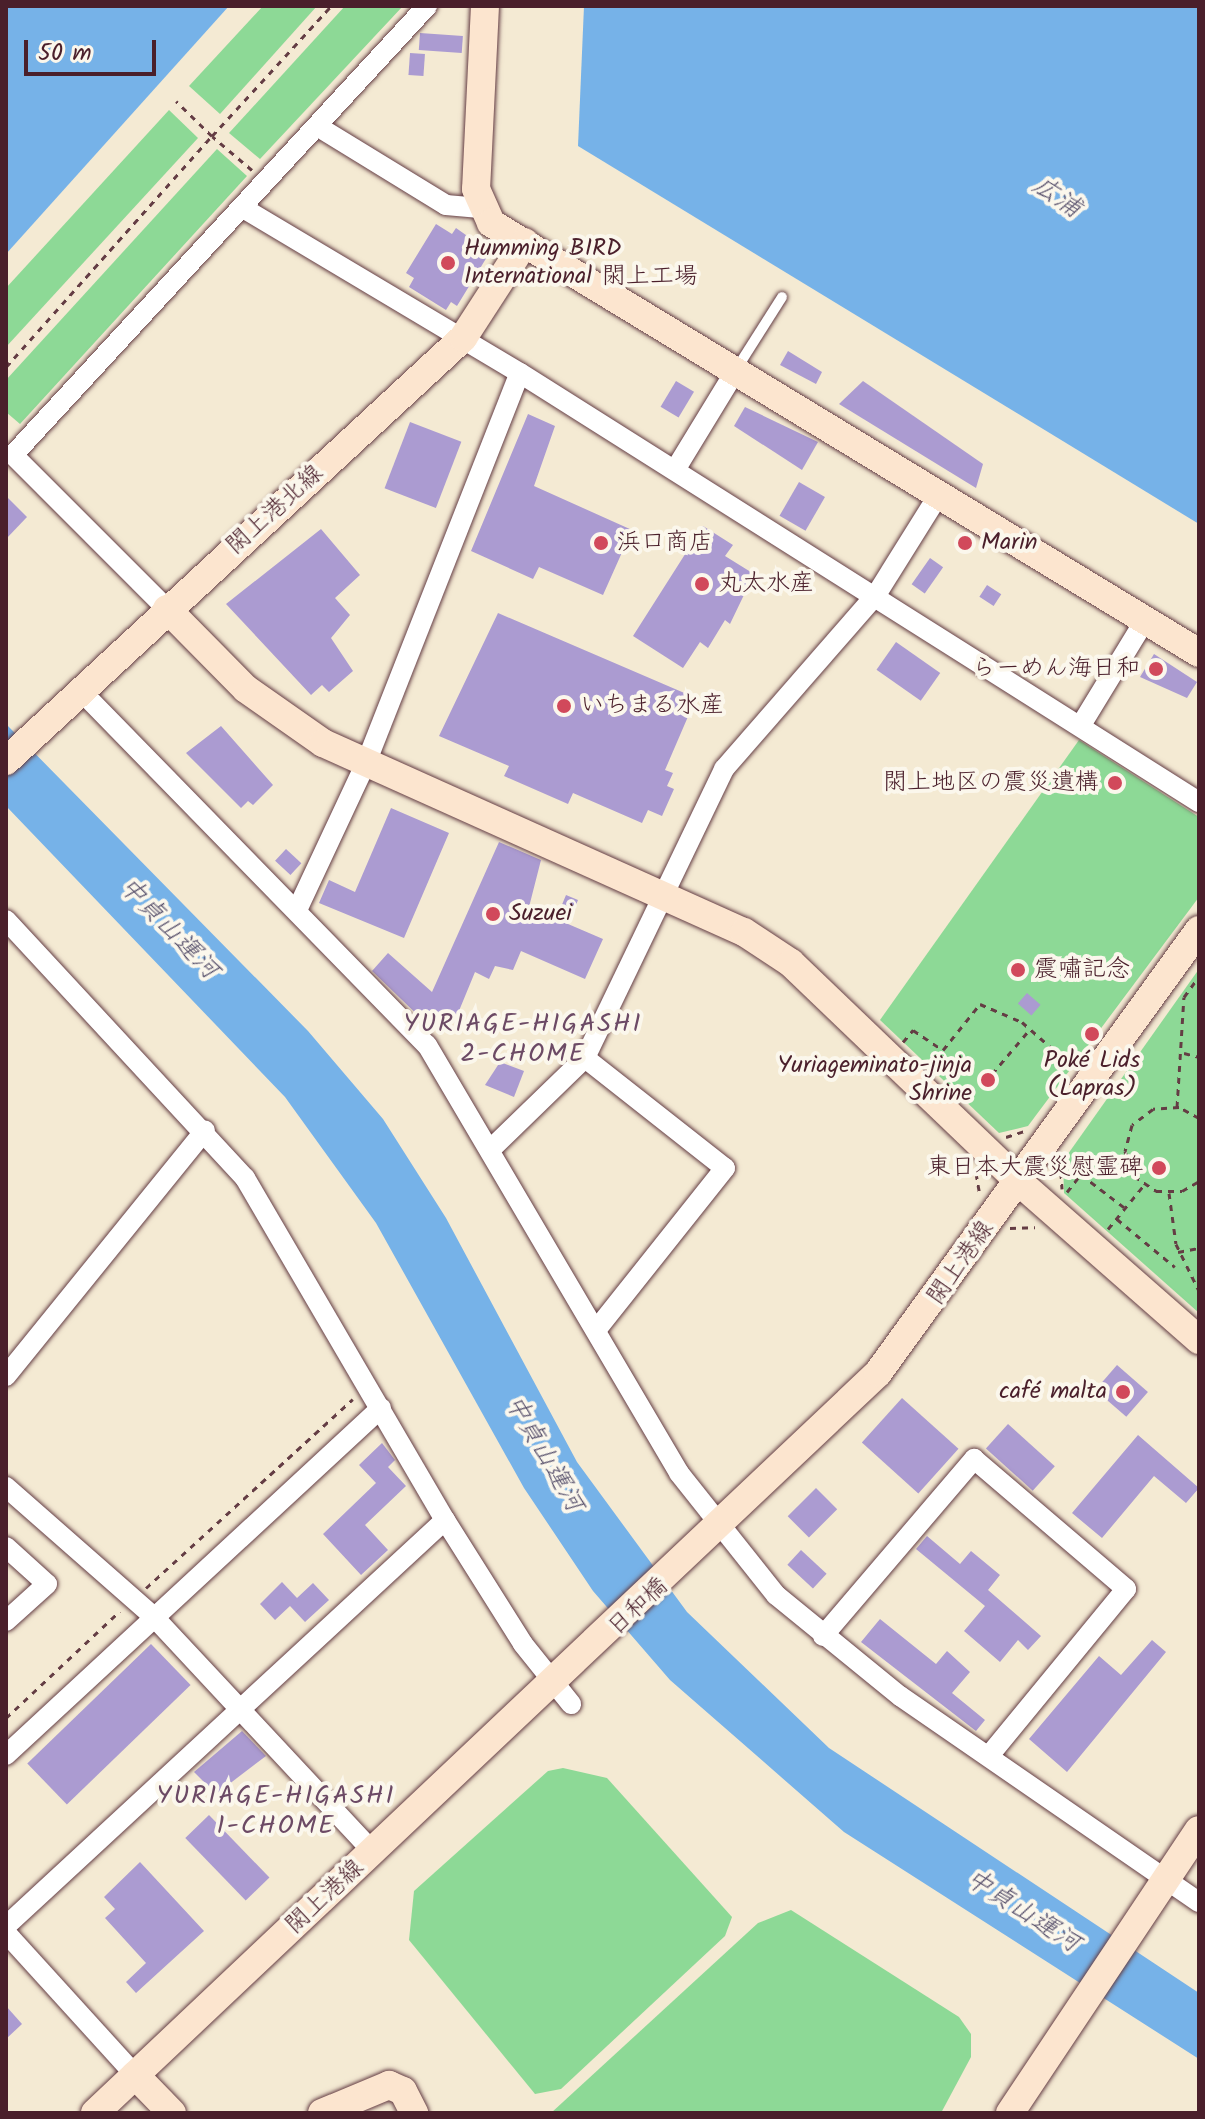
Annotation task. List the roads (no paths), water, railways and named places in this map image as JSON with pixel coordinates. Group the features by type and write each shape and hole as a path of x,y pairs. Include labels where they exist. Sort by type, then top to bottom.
{"street":[{"path":"427,6 243,208 14,450 246,689 366,763 665,896 791,963 1018,1181 1199,1340"},
{"path":"480,208 485,6"},
{"path":"317,126 446,205 480,208 525,242 1199,653"},
{"path":"243,208 520,373 876,595 1199,802"},
{"name":"閖上港北線","path":"6,761 463,338 525,242"},
{"path":"675,470 736,370"},
{"path":"298,908 366,763 520,373"},
{"path":"493,1147 585,1058 724,769 876,595 939,494"},
{"path":"1081,725 1145,620"},
{"path":"81,691 298,908 427,1045 493,1147 679,1473 776,1595 823,1636 1199,1902"},
{"path":"6,920 205,1130 269,1215 445,1520 563,1694"},
{"name":"閖上港線","path":"685,1562 878,1373 1199,930"},
{"path":"585,1058 725,1168 597,1329"},
{"path":"7,1374 205,1130"},
{"path":"6,1755 381,1408"},
{"path":"823,1636 974,1459 1126,1589 989,1756"},
{"path":"6,1487 154,1617 373,1852"},
{"path":"6,1926 445,1520"},
{"path":"6,1547 47,1584 6,1621"},
{"name":"日和橋","path":"591,1651 685,1562"},
{"name":"閖上港線","path":"95,2113 373,1852 563,1694 591,1651"},
{"path":"1010,2113 1199,1830"},
{"path":"6,1933 172,2113"},
{"path":"322,2113 389,2085 403,2091 414,2113"}],"lane":[{"path":"736,370 782,297"}],"water":[{"path":"6,6 229,6 6,254"},
{"name":"広浦","path":"584,6 1199,6 1199,524 578,146"},
{"name":"中貞山運河","path":"6,724 308,1031 383,1119 446,1218 577,1462 687,1612 829,1748 1199,1993 1199,2059 844,1832 670,1680 593,1591 524,1488 376,1223 285,1097 6,806"}],"place":[{"name":"Humming BIRD International 閖上工場","path":"448,263"},
{"name":"浜口商店","path":"601,543"},
{"name":"Marin","path":"965,543"},
{"name":"丸太水産","path":"702,584"},
{"name":"らーめん海日和","path":"1156,669"},
{"name":"いちまる水産","path":"564,706"},
{"name":"閖上地区の震災遺構","path":"1115,783"},
{"name":"Suzuei","path":"493,914"},
{"name":"震嘯記念","path":"1018,970"},
{"name":"Poké Lids (Lapras)","path":"1092,1034"},
{"name":"Yuriageminato-jinja Shrine","path":"988,1080"},
{"name":"東日本大震災慰霊碑","path":"1159,1168"},
{"name":"café malta","path":"1123,1392"}],"district":[{"name":"YURIAGE-HIGASHI 2-CHOME","path":"523,1040"},
{"name":"YURIAGE-HIGASHI 1-CHOME","path":"276,1812"}]}
